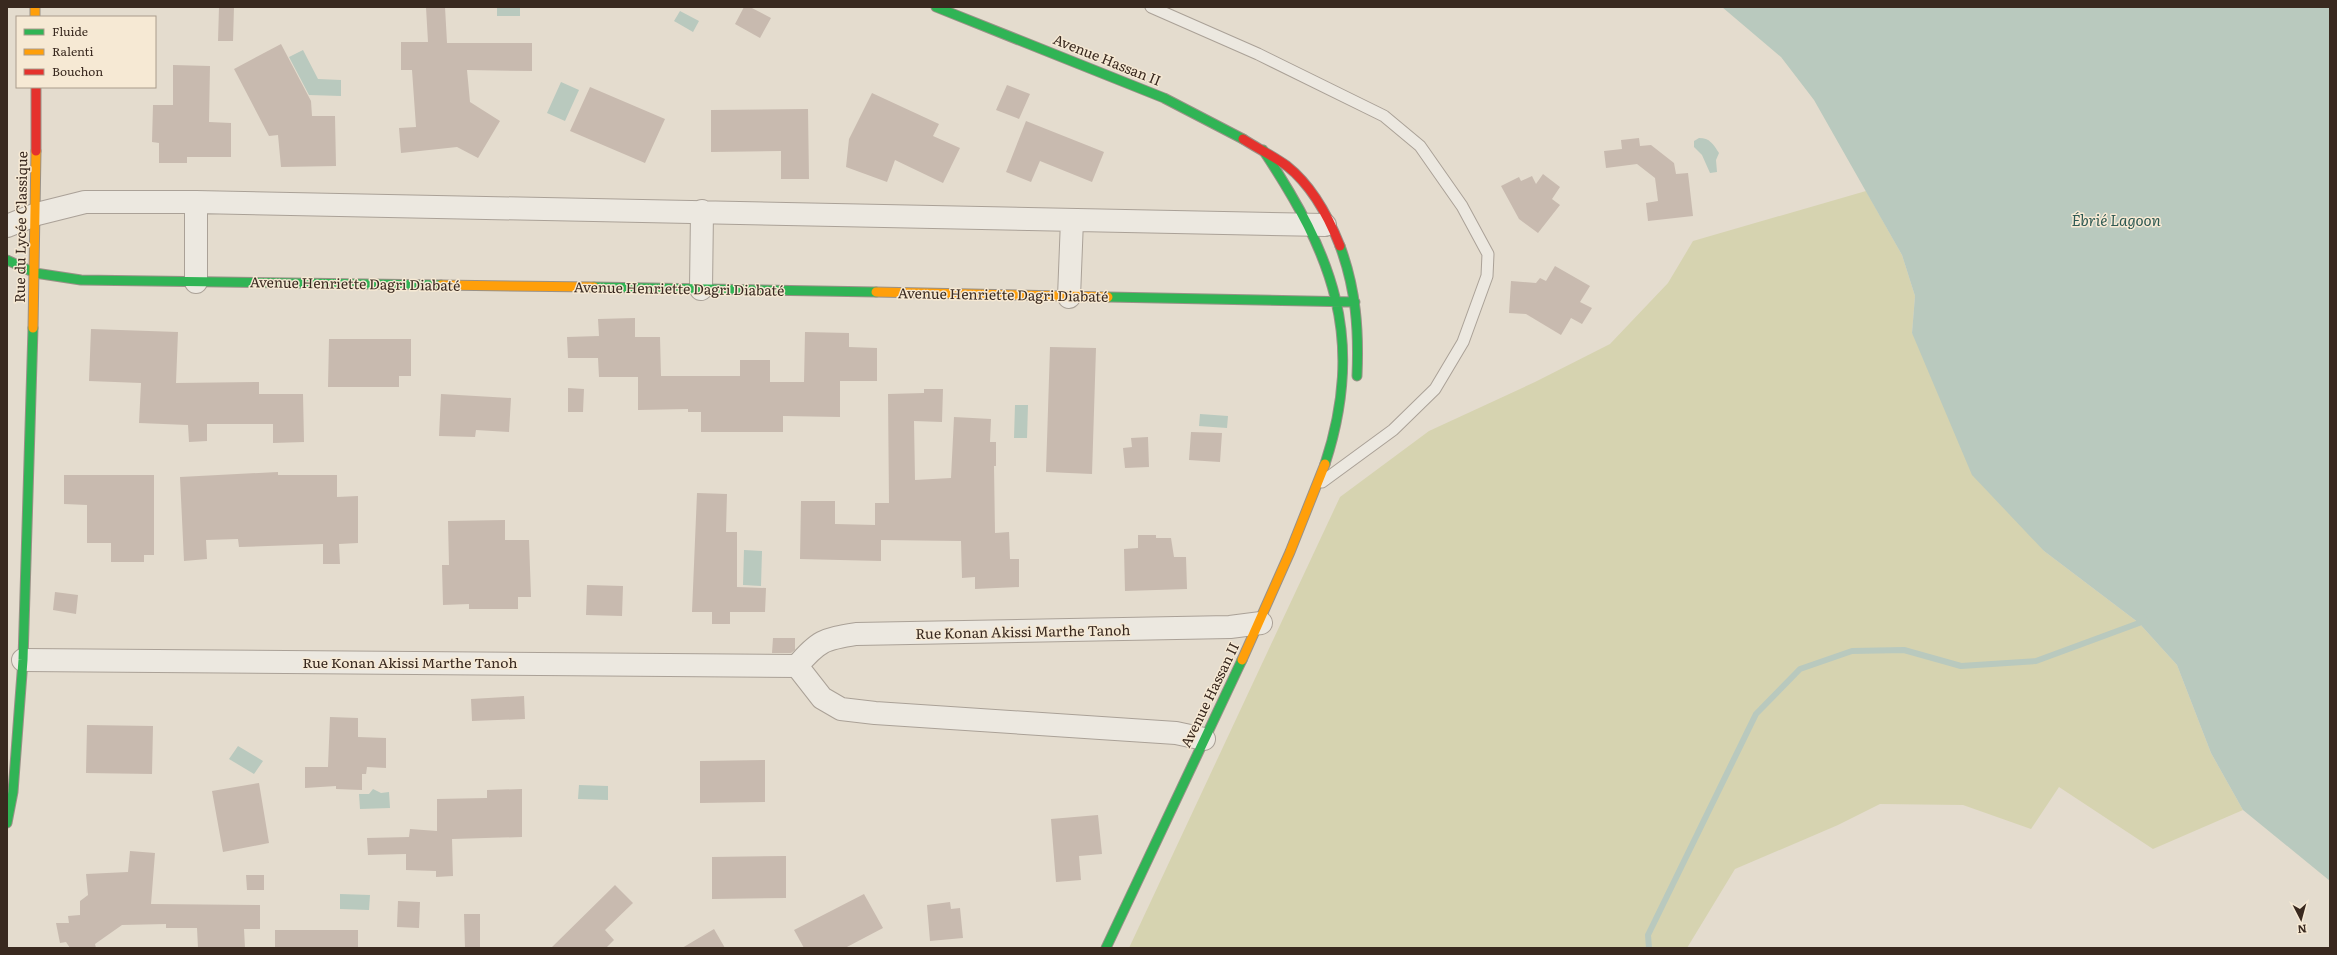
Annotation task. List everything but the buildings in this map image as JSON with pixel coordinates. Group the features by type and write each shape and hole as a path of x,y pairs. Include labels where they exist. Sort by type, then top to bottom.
{"street":[{"name":"Avenue Hassan II","path":"936,7 1164,98 1198,114 1263,150 1288,167 1309,190 1332,226 1347,265 1355,302 1359,334 1358,372 1355,386"},
{"name":"Rue du Lycée Classique","path":"7,823 13,792 23,660 37,214 36,88"},
{"name":"Avenue Hassan II","path":"1106,948 1204,739 1261,623 1318,485 1329,451 1343,384 1344,354 1336,302 1324,259 1310,224 1292,193 1263,150"},
{"path":"7,226 37,214 85,202 196,202 702,211 1310,224 1332,226"},
{"path":"196,202 196,282"},
{"path":"701,289 702,211"},
{"path":"1069,297 1072,220"},
{"name":"Avenue Henriette Dagri Diabaté","path":"7,260 35,273 81,280 701,289 1355,302"},
{"name":"Avenue Hassan II","path":"1329,451 1340,433 1348,413"},
{"name":"Rue Konan Akissi Marthe Tanoh","path":"23,660 796,666 812,648 829,638 856,634 1230,628 1261,623"},
{"path":"796,666 822,698 841,709 890,714 1176,733 1204,739"}],"lane":[{"path":"1151,7 1258,54 1384,116 1420,146 1462,206 1488,254 1487,276 1463,342 1435,389 1393,430 1318,485"}],"shaded area":[{"path":"1866,191 1902,255 1915,296 1912,333 2044,551 2139,623 2177,665 2211,753 2243,810 2153,849 2059,787 2031,829 1963,805 1880,804 1838,825 1735,869 1687,948 1129,948 1340,497 1429,431 1535,382 1610,344 1668,283 1693,241"}],"water":[{"path":"497,7 520,7 520,16 497,16"},
{"name":"Ébrié Lagoon","path":"1722,7 2330,7 2330,881 2243,810 2211,753 2177,665 2139,623 2044,551 1972,475 1912,333 1915,296 1902,255 1814,100 1781,57"},
{"path":"680,11 699,21 693,32 674,21"},
{"path":"303,50 318,79 341,80 341,96 309,95 289,57"},
{"path":"561,82 579,90 565,121 547,113"},
{"path":"1699,138 1709,140 1719,153 1716,160 1717,172 1710,173 1702,155 1694,147 1694,141"},
{"path":"1015,405 1028,405 1027,438 1014,438"},
{"path":"1200,414 1228,416 1227,428 1199,426"},
{"path":"744,550 762,551 761,586 743,585"},
{"path":"238,746 263,761 254,774 229,759"},
{"path":"579,785 608,786 608,800 578,799"},
{"path":"373,789 381,793 389,792 390,808 360,809 359,794 369,794"},
{"path":"340,894 370,895 369,910 340,909"}],"waterway":[{"path":"1649,948 1648,935 1756,714 1800,669 1852,651 1904,650 1961,666 2036,661 2139,623 2144,618"}],"traffic: fast":[{"path":"936,7 1164,98 1243,139"},
{"path":"1263,150 1308,226 1324,263 1336,300 1342,337 1342,377 1337,419 1325,464"},
{"path":"1340,246 1350,278 1353,294 1357,326 1357,376"},
{"path":"7,260 35,273 81,280 441,285"},
{"path":"594,287 876,292"},
{"path":"1108,297 1355,302"},
{"path":"7,823 13,792 23,660 33,328"},
{"path":"1106,948 1242,660"}],"traffic: slow":[{"path":"35,7 35,16"},
{"path":"33,328 36,151"},
{"path":"441,285 594,287"},
{"path":"876,292 1108,297"},
{"path":"1242,660 1290,552 1325,464"}],"traffic: jam":[{"path":"36,88 36,151"},
{"path":"1243,139 1287,166 1296,174 1311,192 1325,213 1340,246"}]}
